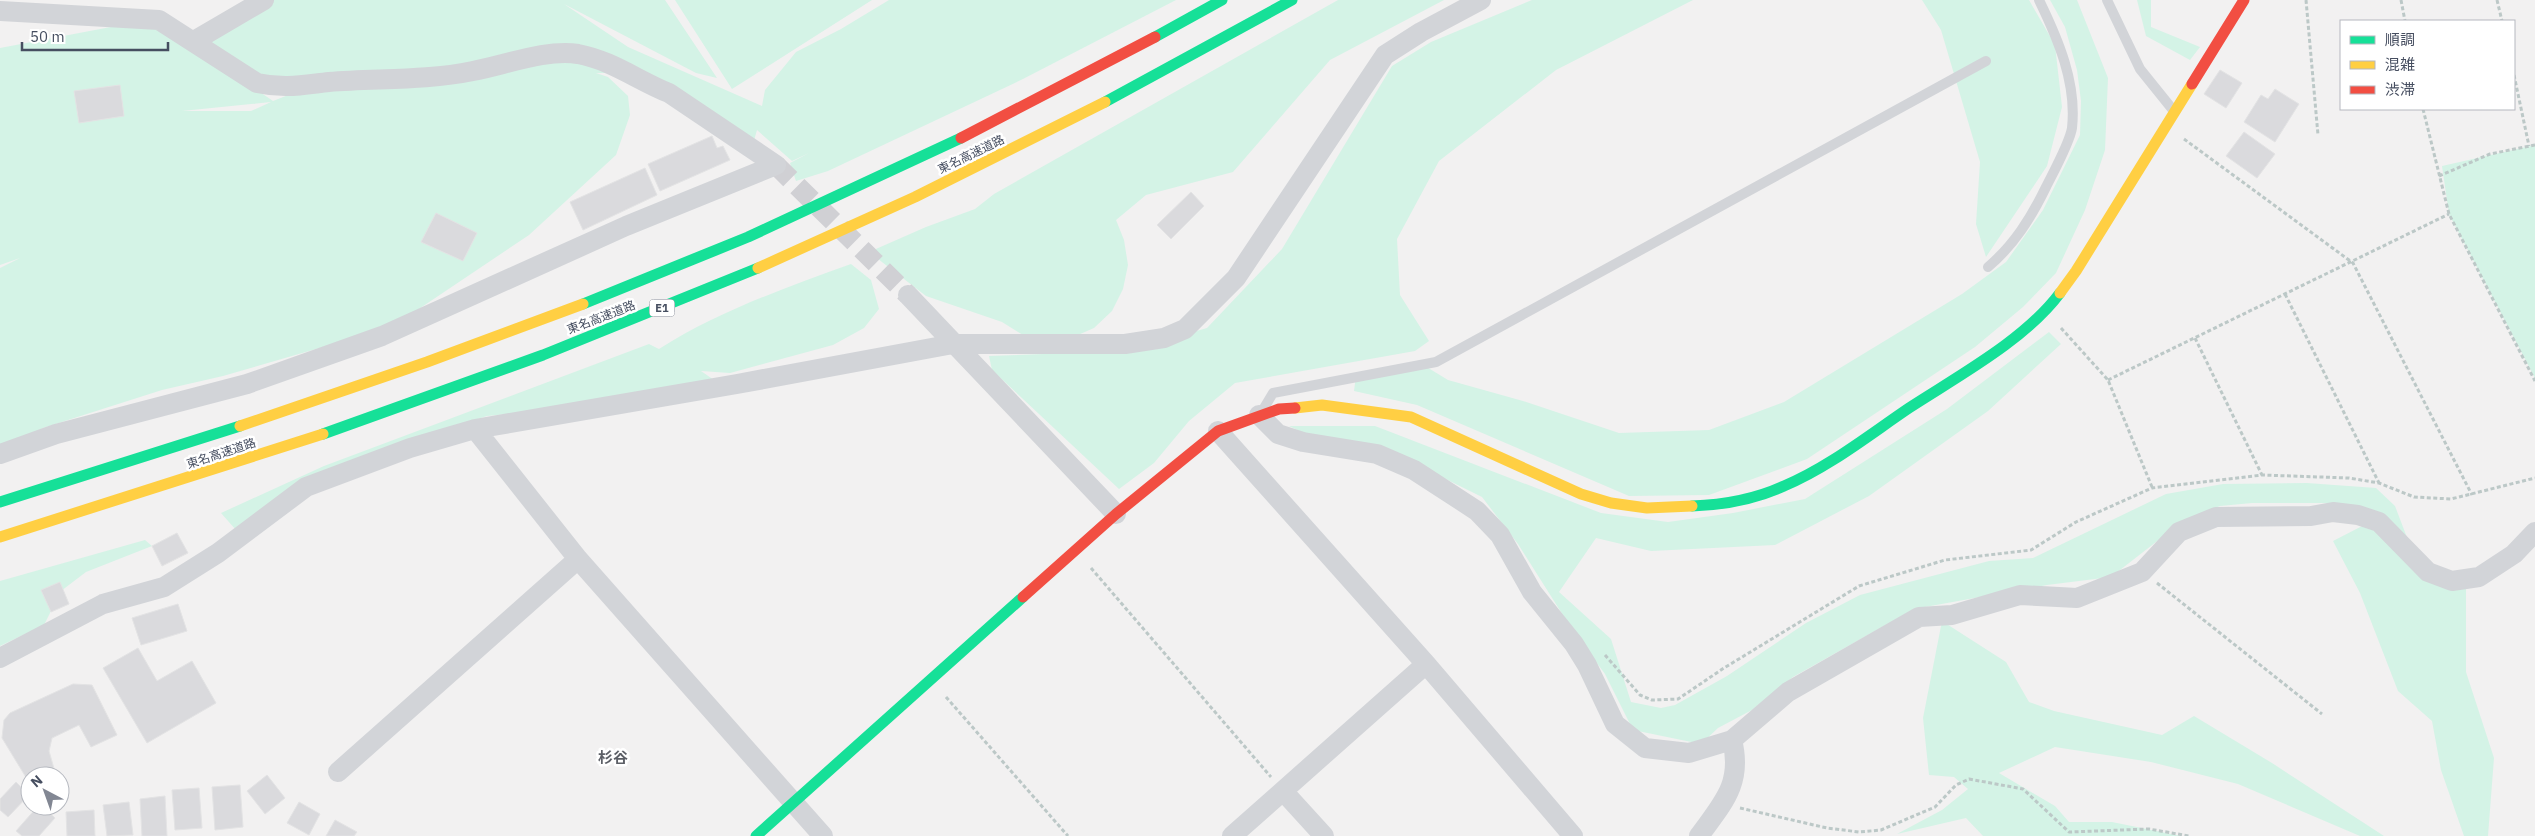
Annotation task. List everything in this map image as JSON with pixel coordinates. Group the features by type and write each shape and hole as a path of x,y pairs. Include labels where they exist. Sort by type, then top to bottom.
{"main road":[{"name":"東名高速道路","path":"0,502 277,414 473,345 678,266 845,192 1010,114 1222,0"},
{"name":"東名高速道路","path":"0,538 297,443 486,377 692,296 860,223 1025,144 1197,54 1292,0"},
{"path":"756,836 1116,514 1218,431 1259,416 1280,409 1322,405 1356,408 1411,417 1581,494 1647,508 1719,505 1783,487 1820,468 2022,333 2045,311 2076,271 2176,113 2244,0"}],"street":[{"path":"194,40 264,0"},
{"path":"0,658 103,604 164,587 218,553 306,487 410,448 474,429 737,384 953,344 1125,344 1164,338 1185,329 1236,278 1385,55 1421,32 1481,0"},
{"path":"0,11 159,20 194,40 257,83 274,87 293,88 328,82 411,80 473,72 530,57 578,54 622,69 650,85 669,93 776,164 626,226 382,336 247,384 56,434 0,454"},
{"path":"908,295 1116,514"},
{"path":"1259,416 1278,434 1303,442 1377,454 1414,470 1477,511 1500,536 1532,592 1574,644 1587,665 1615,724 1645,748 1689,753 1732,740 1788,692 1919,617 1952,614 2020,594 2076,598 2142,572 2179,532 2216,517 2311,516 2333,512 2358,515 2379,522 2428,572 2452,581 2480,577 2514,554 2535,532"},
{"path":"474,429 578,559 823,836"},
{"path":"1218,431 1426,664 1573,836"},
{"path":"338,772 578,559"},
{"path":"1232,836 1426,664"},
{"path":"1699,836 1729,796 1737,770 1732,740"},
{"path":"1283,791 1324,836"}],"lane":[{"path":"1988,267 2002,255 2030,220 2072,129 2071,90 2057,36 2039,0"},
{"path":"2107,0 2140,69 2176,113"},
{"path":"1259,416 1273,393 1436,362 1986,62"}],"path":[{"path":"2306,0 2318,135"},
{"path":"2401,0 2405,20"},
{"path":"2497,0 2502,20"},
{"path":"2515,81 2529,146"},
{"path":"2424,110 2433,154 2450,214 2535,381"},
{"path":"2167,126 2353,263 2472,494"},
{"path":"2439,176 2490,154 2535,145"},
{"path":"2108,380 2450,214"},
{"path":"2285,294 2379,483"},
{"path":"2045,311 2108,380 2152,488"},
{"path":"2195,338 2262,475"},
{"path":"1602,651 1640,695 1652,700 1678,699 1724,668 1859,586 1945,560 2031,550 2076,522 2152,488 2262,475 2349,478 2379,483 2414,497 2450,499 2535,478"},
{"path":"1076,550 1283,791"},
{"path":"2142,572 2322,714"},
{"path":"931,680 1068,836"},
{"path":"1723,804 1827,828 1859,832 1880,830 1935,807 1956,785 1968,778 2023,789 2069,832 2149,829 2189,836"}],"green space":[{"path":"269,0 665,0 717,78 696,73 564,4 628,47 762,106 765,90 796,52 841,29 889,0 1176,0 1021,80 828,171 796,181 790,163 809,153 792,161 757,130 753,144 615,73 596,73 608,77 628,96 630,115 616,155 529,235 392,327 223,376 162,390 43,428 0,452 0,268 20,258 0,265 0,48 153,19 273,101 301,90 270,86 194,41","holes":["271,102 251,111 182,111"]},
{"path":"675,0 872,0 732,89"},
{"path":"1338,0 1444,0 1330,60 1233,172 1146,195 1116,220 1124,240 1128,265 1123,289 1112,311 1094,328 1071,338 1023,335 1002,322 926,296 869,252 926,227 975,209 994,194"},
{"path":"1532,0 1693,0 1556,70 1439,161 1397,239 1400,295 1429,341 1415,351 1235,383 1189,421 1154,463 1119,489 992,370 989,356 1126,351 1207,328 1282,249 1392,66 1431,42"},
{"path":"1922,0 2029,0 2055,45 2062,107 2047,166 1986,257 1976,224 1980,162 1941,30"},
{"path":"2050,0 2077,0 2108,78 2105,150 2085,210 2056,273 2023,307 1975,347 1807,459 1709,495 1629,496 1417,405 1354,391 1356,376 1425,366 1448,380 1523,401 1619,433 1709,430 1784,402 1962,294 2006,262 2043,210 2080,135 2081,101 2077,70 2065,27"},
{"path":"2137,0 2151,0 2151,27 2200,47 2190,60 2146,36"},
{"path":"2535,145 2535,378 2449,214 2442,166"},
{"path":"851,264 871,280 879,309 864,328 833,345 730,373 701,371 714,380 562,409 487,416 384,449 236,530 221,513 324,466 649,344 659,349 682,335 729,312 777,291"},
{"path":"2049,332 2061,344 1988,411 1869,496 1775,545 1651,551 1596,538 1559,592 1611,639 1631,702 1661,708 1675,705 1727,676 1806,623 1860,595 1989,561 2033,558 2166,494 2223,484 2307,483 2376,488 2395,506 2411,548 2338,503 2252,503 2220,506 2183,521 2111,577 2047,585 1914,609 1793,677 1752,710 1718,728 1701,744 1633,730 1605,674 1573,631 1518,544 1482,497 1387,450 1308,435 1289,426 1375,426 1601,513 1668,522 1733,513 1805,499 1947,409"},
{"path":"2370,522 2425,574 2466,579 2466,672 2494,758 2488,836 2464,836 2441,770 2432,721 2398,691 2360,593 2333,541"},
{"path":"145,540 152,546 86,572 61,591 44,625 0,646 0,581"},
{"path":"1942,621 2006,662 2029,702 2054,711 2162,735 2194,716 2272,763 2384,836 2360,836 2238,784 2151,762 2055,747 1999,773 2055,806 2069,822 2112,822 2181,836 1983,836 1966,818 1897,834 1942,810 1968,789 1954,777 1929,775 1923,718"}],"building":[{"path":"2220,70 2242,83 2226,108 2204,94"},
{"path":"120,85 124,116 79,123 74,91"},
{"path":"2275,89 2299,104 2275,142 2244,122 2261,95 2268,99"},
{"path":"2244,132 2275,154 2257,178 2226,156"},
{"path":"712,136 717,148 723,146 730,160 660,191 648,164"},
{"path":"645,168 657,195 583,230 570,202"},
{"path":"1191,192 1204,206 1171,239 1157,225"},
{"path":"436,213 477,233 463,261 421,242"},
{"path":"177,533 188,553 162,566 152,546"},
{"path":"60,582 69,604 51,612 41,590"},
{"path":"178,604 187,631 141,645 132,618"},
{"path":"138,648 157,681 192,661 216,703 147,743 103,668"},
{"path":"73,684 92,685 117,735 91,747 79,725 52,738 49,751 53,766 20,766 20,768 2,738 4,720 10,713"},
{"path":"267,775 285,798 265,814 247,791"},
{"path":"16,782 20,786 20,804 8,817 0,810 0,799"},
{"path":"240,785 243,827 215,830 212,787"},
{"path":"199,788 202,828 175,830 172,790"},
{"path":"165,796 167,836 142,836 140,799"},
{"path":"129,802 133,835 107,836 103,805"},
{"path":"299,802 320,814 309,835 287,823"},
{"path":"94,810 95,836 67,836 66,816 70,816 70,812"},
{"path":"29,816 53,816 55,818 39,836 22,836 16,831"},
{"path":"335,820 357,832 354,836 326,836"}],"tunnel":[{"path":"776,165 908,295"}],"traffic: fast":[{"path":"1155,37 1222,0"},
{"path":"1105,102 1292,0"},
{"path":"583,304 748,237 961,138"},
{"path":"323,434 543,355 758,268"},
{"path":"1692,506 1727,503 1750,498 1773,491 1817,470 2010,342 2029,326 2060,293"},
{"path":"0,502 240,426"},
{"path":"756,836 1023,597"}],"traffic: slow":[{"path":"2060,293 2076,271 2192,84"},
{"path":"758,268 915,197 1105,102"},
{"path":"240,426 427,362 583,304"},
{"path":"1295,408 1322,405 1411,417 1581,494 1611,503 1647,508 1692,506"},
{"path":"0,537 323,434"}],"traffic: jam":[{"path":"2192,84 2244,0"},
{"path":"961,138 1155,37"},
{"path":"1023,597 1116,514 1218,431 1279,409 1295,408"}],"district":[{"name":"杉谷","path":"613,757"}]}
